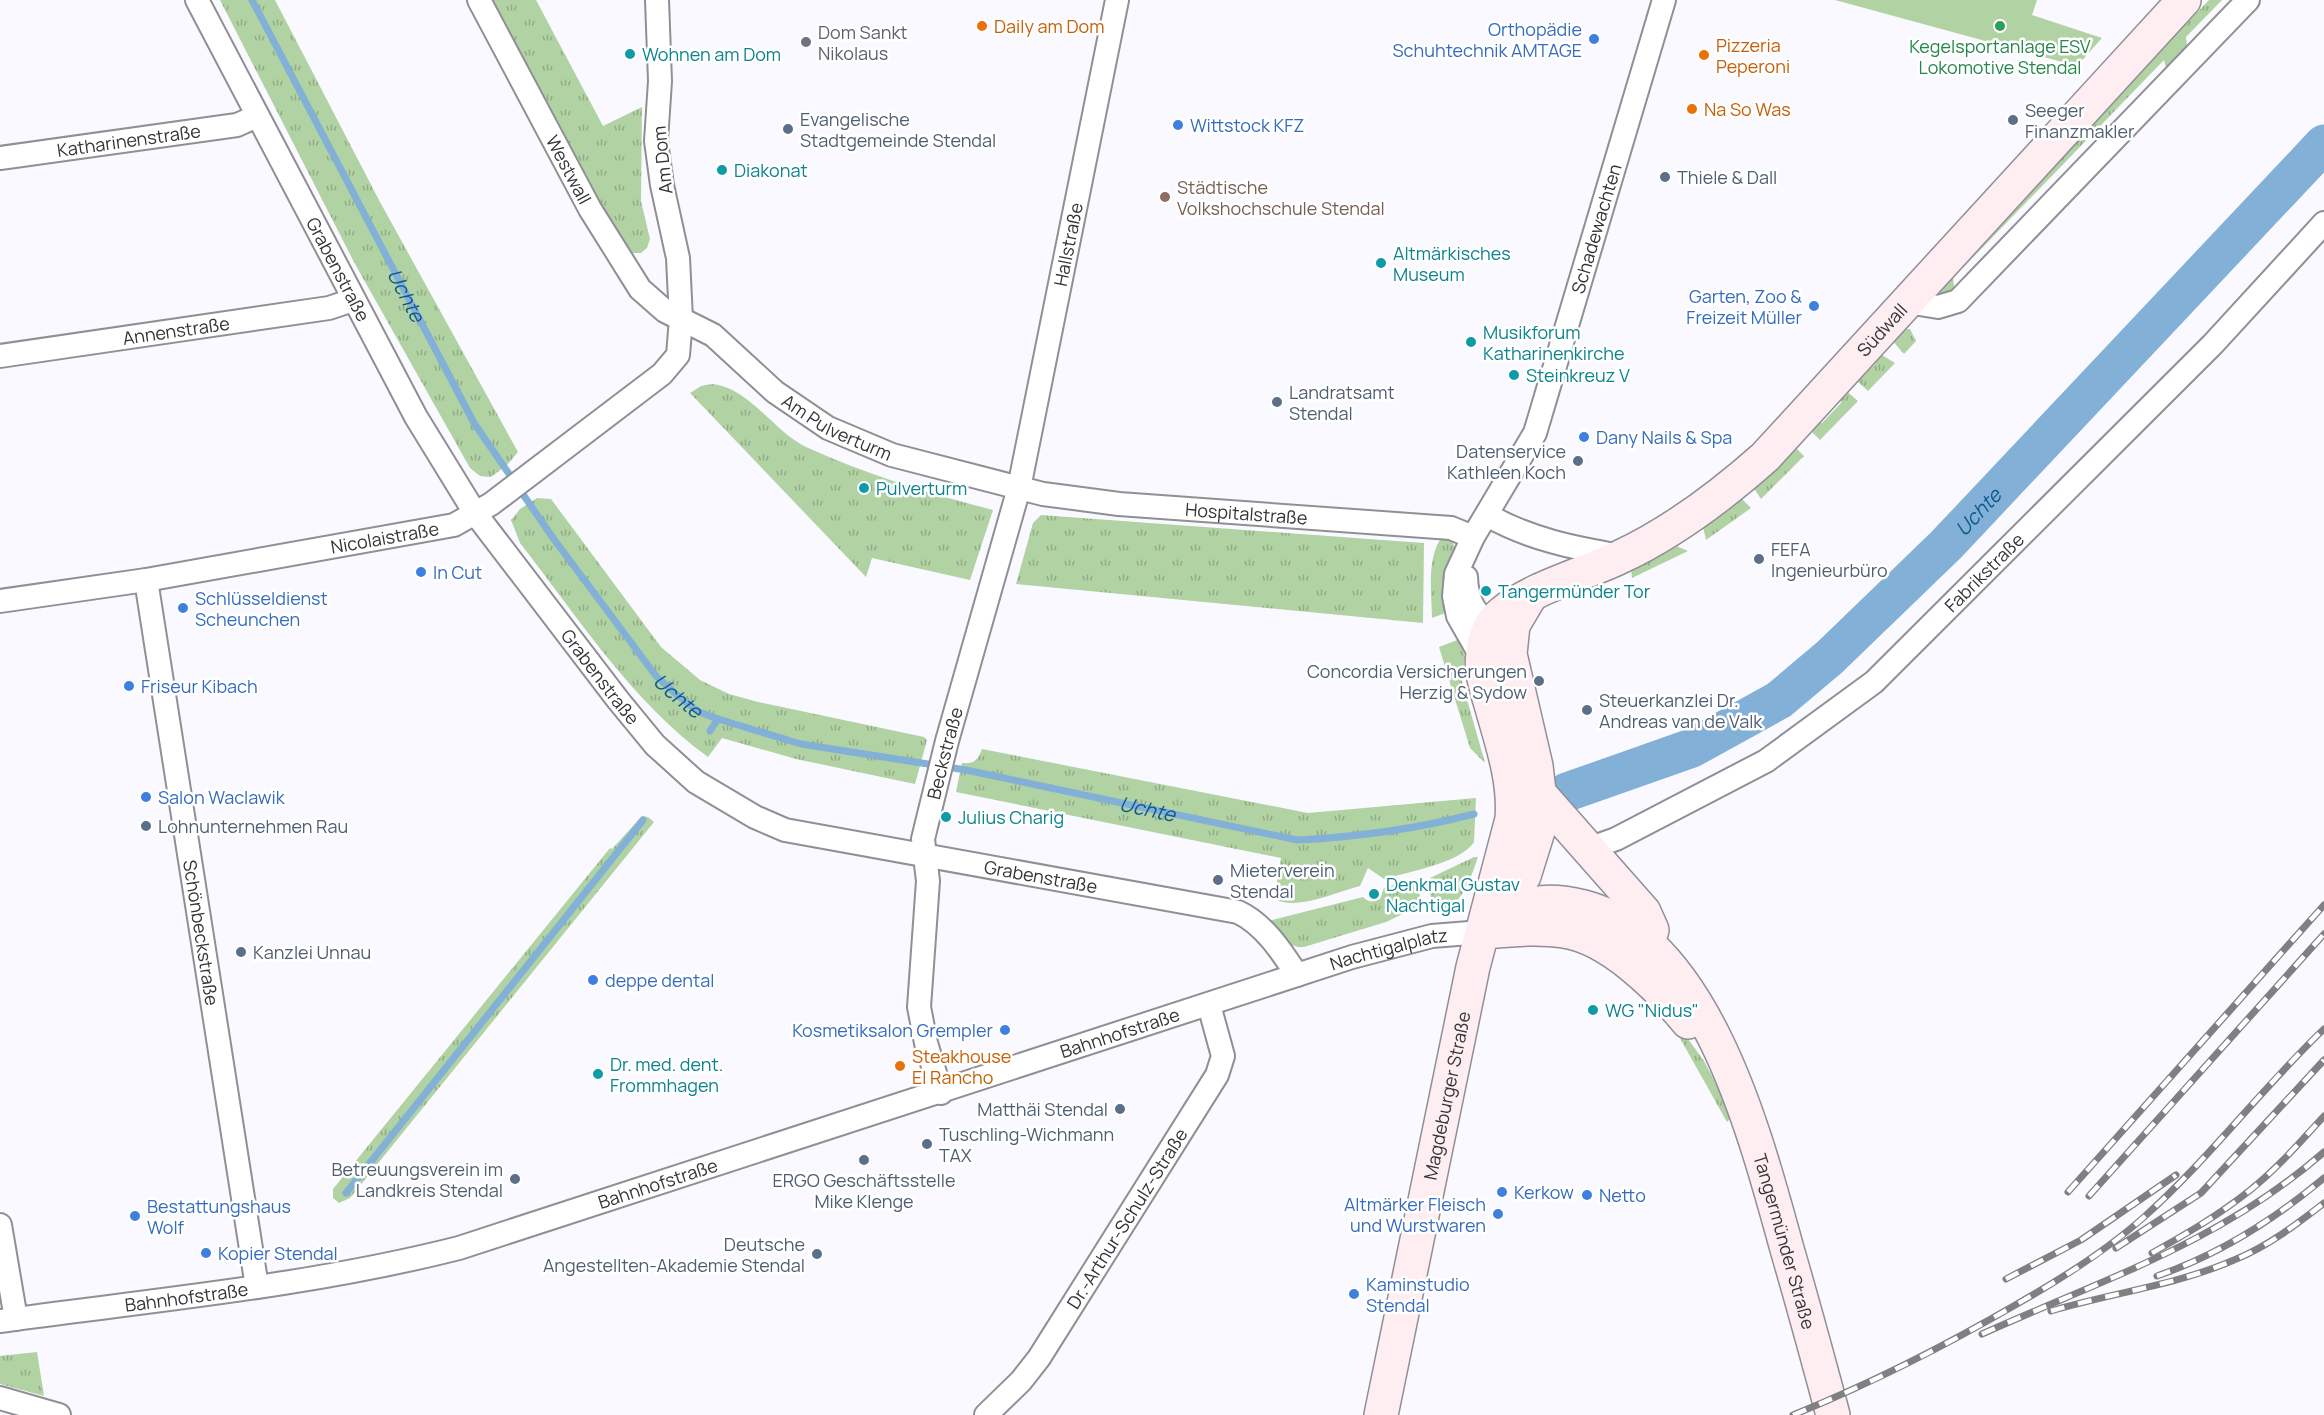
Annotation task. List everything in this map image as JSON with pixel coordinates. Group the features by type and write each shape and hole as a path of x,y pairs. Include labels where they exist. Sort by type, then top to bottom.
{"main road":[{"name":"Südwall","path":"1494,647 1506,610 1531,595 1622,556 1683,522 1735,483 1797,423 2184,0"},
{"path":"1482,932 1504,858 1513,801 1509,772 1486,688 1494,647"},
{"name":"Magdeburger Straße","path":"1381,1415 1482,932 1514,892 1533,854 1539,828 1536,766 1494,647"},
{"path":"1539,793 1644,912 1652,930 1647,943"},
{"name":"Nachtigalplatz","path":"1482,932 1524,907 1536,903 1562,902 1606,915 1647,943"},
{"name":"Nachtigalplatz","path":"1482,932 1563,931 1597,942 1616,954"},
{"name":"Tangermünder Straße","path":"1647,943 1694,1002 1728,1072 1757,1141 1833,1415"},
{"name":"Tangermünder Straße","path":"1616,954 1675,1006 1728,1072"}],"street":[{"name":"Grabenstraße","path":"197,0 353,300 428,438 476,513 636,724 674,764 696,782 747,812 785,830 1238,912 1253,921 1277,946 1297,975"},
{"name":"Westwall","path":"479,0 590,209 628,274 654,303 681,319"},
{"name":"Am Dom","path":"657,0 660,81 656,141 662,185 676,240 681,319"},
{"name":"Hallstraße","path":"1019,488 1117,0"},
{"name":"Schadewachten","path":"1494,647 1458,616 1454,596 1456,574 1473,537 1535,433 1664,0"},
{"path":"1907,302 1938,307 1958,301 2248,0"},
{"name":"Katharinenstraße","path":"0,158 237,124 257,116"},
{"name":"Fabrikstraße","path":"1588,849 1616,839 1766,761 1874,682 2213,344 2324,224"},
{"name":"Annenstraße","path":"0,356 329,308 353,300"},
{"name":"Nicolaistraße","path":"0,601 146,580 439,530 495,502 673,363 678,355 681,319"},
{"name":"Am Pulverturm","path":"681,319 713,335 775,392 828,428 892,455 1019,488"},
{"name":"Hospitalstraße","path":"1019,488 1119,504 1451,528 1473,537"},
{"name":"Beckstraße","path":"941,1093 926,1043 919,1007 928,881 923,838 947,741 1019,488"},
{"path":"1487,515 1533,537 1576,549 1622,556"},
{"name":"Schadewachten","path":"1473,537 1467,564 1466,587 1475,612 1494,647"},
{"name":"Schönbeckstraße","path":"146,580 257,1287"},
{"name":"Nachtigalplatz","path":"1297,975 1424,938 1482,932"},
{"name":"Bahnhofstraße","path":"8,1320 358,1272 459,1248 941,1093 1297,975"},
{"name":"Dr.-Arthur-Schulz-Straße","path":"986,1415 1021,1382 1040,1358 1217,1075 1223,1056 1222,1046 1209,1005"},
{"path":"0,1225 8,1320"},
{"path":"0,1398 59,1415"}],"green space":[{"path":"220,0 275,0 380,202 518,452 508,464 491,477 480,476 470,468 355,264"},
{"path":"487,0 536,0 603,126 642,107 641,201 650,239 647,248 641,253 625,253"},
{"name":"Kegelsportanlage ESV Lokomotive Stendal","path":"1835,0 2037,0 2032,15 2102,38 2077,66"},
{"path":"2209,0 2222,0 2186,37 2187,46 2166,68 2164,60 1953,278 1955,294 1936,292 1935,288"},
{"path":"1901,329 1910,329 1916,341 1904,354 1891,339"},
{"path":"1877,352 1895,363 1868,391 1854,378 1859,373 1865,374 1876,363"},
{"path":"712,384 726,387 750,401 783,431 806,447 898,483 993,510 970,580 872,558 866,577 690,393 701,386"},
{"path":"1844,389 1858,401 1820,440 1809,429 1815,423 1822,423 1841,403 1840,392"},
{"path":"1794,446 1804,456 1761,499 1753,487"},
{"path":"537,498 551,499 661,647 700,680 729,694 758,702 924,737 927,740 915,784 796,759 722,738 708,757 680,735 630,684 520,543 511,520 520,509"},
{"path":"1741,498 1751,508 1706,540 1703,527"},
{"path":"1041,515 1424,543 1423,623 1016,584 1033,523"},
{"path":"1442,537 1452,538 1455,550 1446,570 1448,612 1432,618 1432,565 1437,545"},
{"path":"1674,545 1688,551 1632,578 1631,569"},
{"path":"1460,639 1465,657 1462,682 1485,763 1470,748 1439,647"},
{"path":"982,749 1308,813 1476,798 1474,842 1458,856 1433,866 1384,879 1368,868 1360,886 1305,902 1283,902 1274,899 1281,858 956,792 962,763 975,761"},
{"path":"642,816 654,822 350,1198 339,1203 333,1198 333,1189 610,848 612,849"},
{"path":"1478,857 1464,891 1453,905 1437,915 1429,891 1430,878"},
{"path":"1407,881 1419,892 1422,902 1419,906 1386,922 1304,947 1288,943 1268,921 1363,897 1369,901 1375,901 1380,899 1384,888"},
{"path":"1683,1032 1704,1061 1733,1116 1727,1122 1681,1040 1679,1033"},
{"path":"37,1352 44,1396 0,1384 0,1356"}],"waterway":[{"name":"Uchte","path":"252,0 474,423 553,538 656,676 699,712 801,744 966,770 1297,840 1386,832 1474,814"},
{"name":"Uchte","path":"1567,792 1692,748 1779,700 1830,657 1946,545 2324,144"},
{"path":"710,731 718,719"},
{"path":"346,1193 643,820"}],"railway":[{"path":"2068,1192 2324,905"},
{"path":"2089,1196 2324,934"},
{"path":"1793,1415 1934,1350 2034,1294 2099,1253 2168,1195 2324,1029"},
{"path":"2116,1248 2201,1193 2324,1060"},
{"path":"2152,1253 2238,1200 2279,1164 2324,1116"},
{"path":"1982,1334 2117,1276 2203,1235 2285,1183 2324,1152"},
{"path":"2006,1279 2081,1240 2176,1175"},
{"path":"2157,1276 2224,1247 2286,1208 2324,1178"},
{"path":"2051,1311 2212,1269 2270,1242 2324,1203"}],"place":[{"name":"Daily am Dom","path":"982,26"},
{"name":"Kegelsportanlage ESV Lokomotive Stendal","path":"2000,26"},
{"name":"Orthopädie Schuhtechnik AMTAGE","path":"1594,39"},
{"name":"Dom Sankt Nikolaus","path":"806,42"},
{"name":"Wohnen am Dom","path":"630,54"},
{"name":"Pizzeria Peperoni","path":"1704,55"},
{"name":"Na So Was","path":"1692,109"},
{"name":"Seeger Finanzmakler","path":"2013,120"},
{"name":"Wittstock KFZ","path":"1178,125"},
{"name":"Evangelische Stadtgemeinde Stendal","path":"788,129"},
{"name":"Diakonat","path":"722,170"},
{"name":"Thiele & Dall","path":"1665,177"},
{"name":"Städtische Volkshochschule Stendal","path":"1165,197"},
{"name":"Altmärkisches Museum","path":"1381,263"},
{"name":"Garten, Zoo & Freizeit Müller","path":"1814,306"},
{"name":"Musikforum Katharinenkirche","path":"1471,342"},
{"name":"Steinkreuz V","path":"1514,375"},
{"name":"Landratsamt Stendal","path":"1277,402"},
{"name":"Dany Nails & Spa","path":"1584,437"},
{"name":"Datenservice Kathleen Koch","path":"1578,461"},
{"name":"Pulverturm","path":"864,488"},
{"name":"FEFA Ingenieurbüro","path":"1759,559"},
{"name":"In Cut","path":"421,572"},
{"name":"Tangermünder Tor","path":"1486,591"},
{"name":"Schlüsseldienst Scheunchen","path":"183,608"},
{"name":"Concordia Versicherungen Herzig & Sydow","path":"1539,681"},
{"name":"Friseur Kibach","path":"129,686"},
{"name":"Steuerkanzlei Dr. Andreas van de Valk","path":"1587,710"},
{"name":"Salon Waclawik","path":"146,797"},
{"name":"Julius Charig","path":"946,817"},
{"name":"Lohnunternehmen Rau","path":"146,826"},
{"name":"Mieterverein Stendal","path":"1218,880"},
{"name":"Denkmal Gustav Nachtigal","path":"1374,894"},
{"name":"Kanzlei Unnau","path":"241,952"},
{"name":"deppe dental","path":"593,980"},
{"name":"WG \"Nidus\"","path":"1593,1010"},
{"name":"Kosmetiksalon Grempler","path":"1005,1030"},
{"name":"Steakhouse El Rancho","path":"900,1066"},
{"name":"Dr. med. dent. Frommhagen","path":"598,1074"},
{"name":"Matthäi Stendal","path":"1120,1109"},
{"name":"Tuschling-Wichmann TAX","path":"927,1144"},
{"name":"ERGO Geschäftsstelle Mike Klenge","path":"864,1160"},
{"name":"Betreuungsverein im Landkreis Stendal","path":"515,1179"},
{"name":"Kerkow","path":"1502,1192"},
{"name":"Netto","path":"1587,1195"},
{"name":"Altmärker Fleisch und Wurstwaren","path":"1498,1214"},
{"name":"Bestattungshaus Wolf","path":"135,1216"},
{"name":"Kopier Stendal","path":"206,1253"},
{"name":"Deutsche Angestellten-Akademie Stendal","path":"817,1254"},
{"name":"Kaminstudio Stendal","path":"1354,1294"}]}
